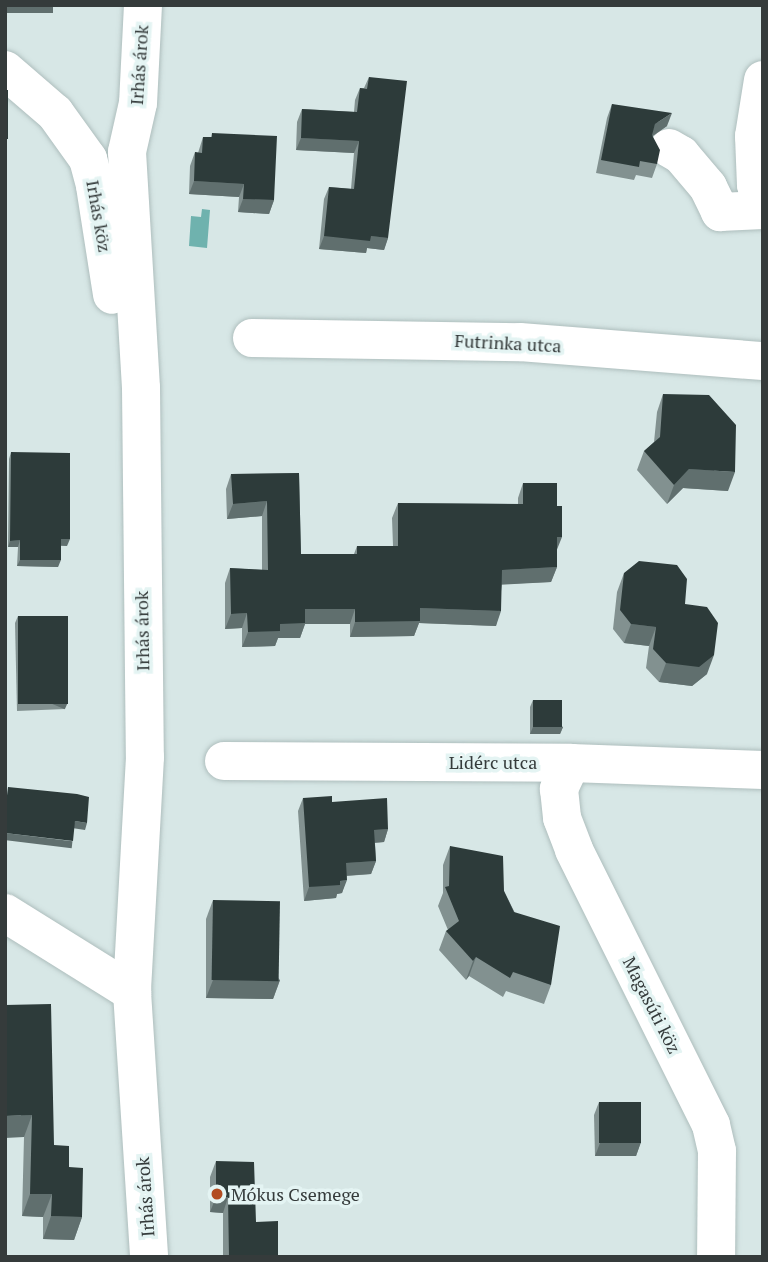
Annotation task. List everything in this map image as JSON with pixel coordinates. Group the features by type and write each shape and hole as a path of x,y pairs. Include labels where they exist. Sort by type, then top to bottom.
{"street":[{"name":"Irhás árok","path":"143,5 138,103 127,152 128,212 141,388 145,757 132,992 149,1257"},
{"name":"Irhás köz","path":"5,70 55,113 88,159 95,186 122,365 141,388"},
{"path":"669,148 681,155 708,187 720,212 763,209 756,185 754,136 763,80"},
{"name":"Futrinka utca","path":"252,338 520,342 763,361"},
{"name":"Lidérc utca","path":"223,761 571,763 763,770"},
{"name":"Magasúti köz","path":"571,763 559,789 562,818 574,850 711,1125 717,1151 716,1257"},
{"path":"5,913 132,992"}],"water":[{"path":"202,209 210,210 207,248 189,246 191,216 201,217"}],"building":[{"path":"369,77 407,81 388,238 371,236 370,241 324,236 329,187 354,189 359,141 301,138 302,109 357,112 360,88 367,89"},
{"path":"5,90 8,90 8,139 5,139"},
{"path":"612,104 672,113 655,124 652,135 660,150 657,164 640,161 639,167 601,160"},
{"path":"212,133 277,136 274,200 243,199 244,184 194,181 195,152 202,153 203,137 212,137"},
{"path":"663,394 709,395 736,425 735,472 689,469 674,485 644,451 660,437"},
{"path":"11,452 70,453 70,539 61,539 61,560 20,560 20,540 10,541"},
{"path":"299,473 301,554 357,554 357,546 398,546 398,503 523,504 523,483 557,483 557,506 562,506 562,537 557,537 557,567 502,570 501,611 420,608 420,621 355,622 355,609 305,609 305,623 280,624 280,631 248,632 247,613 231,614 230,568 268,570 267,501 233,504 231,474"},
{"path":"639,561 677,565 687,579 685,604 707,607 718,623 714,655 699,667 666,663 653,649 656,627 631,624 620,610 624,573"},
{"path":"18,616 68,616 68,704 18,704"},
{"path":"533,700 562,700 562,727 533,727"},
{"path":"8,787 89,797 87,823 75,821 73,841 5,833"},
{"path":"332,796 332,802 387,798 388,829 374,830 376,861 346,863 347,880 340,881 340,885 309,887 303,798"},
{"path":"450,846 503,856 504,891 514,912 560,926 551,985 513,972 510,978 476,957 473,961 446,931 459,921 445,887 449,886"},
{"path":"213,900 280,901 279,981 212,980"},
{"path":"51,1004 54,1145 69,1146 69,1167 83,1168 82,1217 51,1216 52,1194 30,1194 32,1115 5,1116 5,1005"},
{"path":"599,1102 641,1102 641,1143 599,1143"},
{"path":"216,1161 254,1162 256,1222 278,1221 278,1257 229,1257 228,1197 216,1197"}],"place":[{"name":"Mókus Csemege","path":"217,1194"}]}
